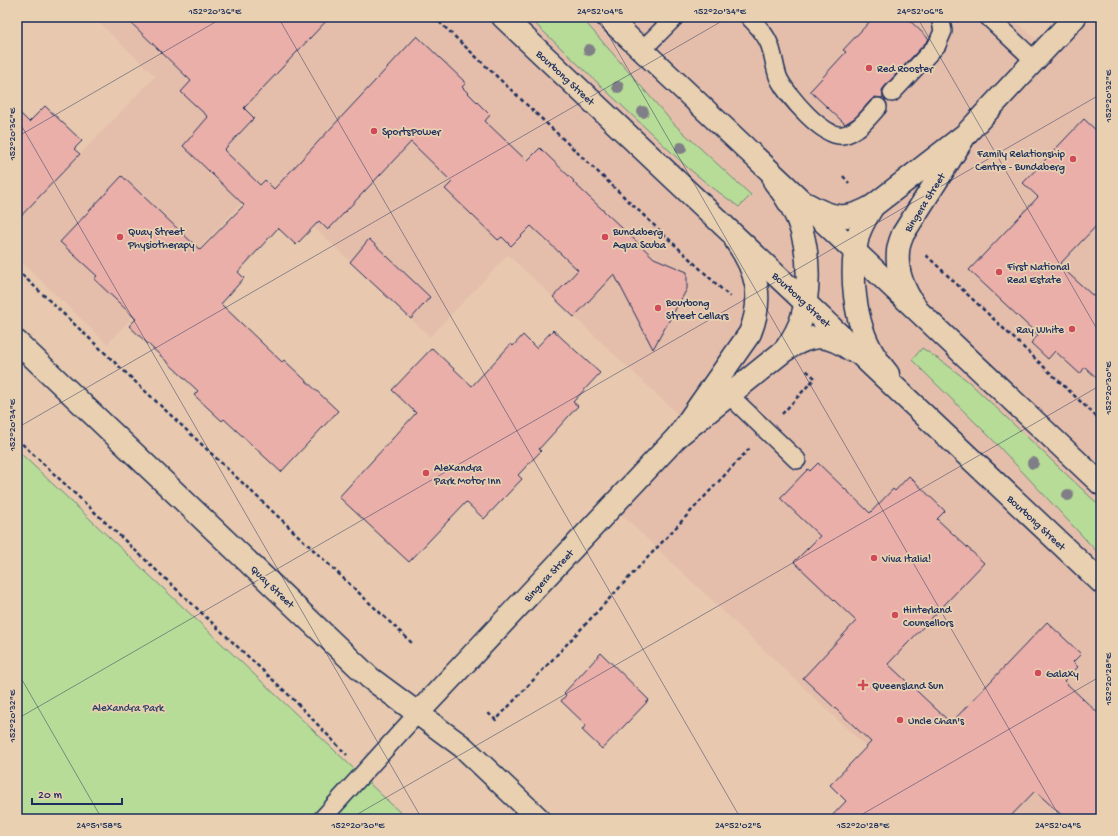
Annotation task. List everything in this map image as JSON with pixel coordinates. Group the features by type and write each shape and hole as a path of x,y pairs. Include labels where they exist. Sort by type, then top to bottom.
{"street":[{"name":"Bourbong Street","path":"503,17 1101,582"},
{"path":"607,17 797,199 1101,484"},
{"name":"Bingera Street","path":"797,199 832,216 847,217 860,213 873,206 966,134 1075,17"},
{"name":"Bingera Street","path":"923,316 908,297 902,282 898,252 903,234 966,134"},
{"path":"760,163 782,191 794,211 802,232 806,254 808,280 802,318 796,332 785,350"},
{"path":"873,206 858,236 855,253 854,294 858,314 873,354 904,395"},
{"name":"Bingera Street","path":"678,436 750,333 754,320 758,302 756,284 752,269 744,252 728,229"},
{"name":"Bingera Street","path":"418,713 678,436 785,350 808,338 819,337 832,339 846,346 867,361"},
{"name":"Quay Street","path":"17,342 370,678 463,747 539,819"}],"lane":[{"path":"642,50 674,17"},
{"path":"749,17 760,28 769,42 775,67 785,90 819,126 833,134 841,136 848,134 860,126 878,107"},
{"path":"892,93 937,45 943,31 940,17"},
{"path":"988,17 1034,60"},
{"path":"729,395 797,460"},
{"path":"322,819 418,713"}],"path":[{"path":"434,17 732,299"},
{"path":"843,176 849,183"},
{"path":"921,250 1101,421"},
{"path":"17,270 412,643"},
{"path":"488,713 496,720 815,378 805,369"},
{"path":"17,439 291,697 347,755 343,761"}],"shaded area":[{"path":"93,17 1012,17 1043,46 1071,17 1101,17 1101,819 942,819 610,504 685,421 508,255 430,337 264,180 107,344 17,258 17,220 155,76"}],"green space":[{"path":"528,17 581,17 673,123 751,195 739,207 709,185 688,168"},
{"path":"922,348 969,382 1101,507 1101,556 990,437 912,360"},
{"name":"Alexandra Park","path":"17,450 407,819 17,819"}],"building":[{"path":"125,17 330,17 244,108 254,118 224,150 260,185 265,180 274,189 417,36 466,83 462,87 490,115 485,121 527,161 540,148 574,181 573,182 654,258 687,272 687,289 653,349 614,274 574,317 553,297 578,270 531,226 511,246 502,237 498,240 445,189 452,182 411,142 328,230 319,221 296,245 278,228 238,272 244,278 221,304 282,362 284,360 338,411 281,472 224,419 222,421 194,395 198,391 129,326 136,319 94,279 97,276 60,242 122,176 200,250 244,205 183,146 208,117 181,92 191,81"},
{"name":"Red Rooster","path":"874,17 906,17 929,39 885,86 882,90 883,97 875,97 856,117 845,124 810,91 846,52 843,50"},
{"path":"45,106 82,141 74,149 80,154 17,220 17,110 29,122"},
{"path":"1084,119 1101,135 1101,221 1059,265 1101,303 1101,382 1085,367 1080,374 1055,351 1048,359 1031,343 1038,335 969,270 1038,197 1023,183"},
{"path":"369,239 430,297 411,319 350,262"},
{"path":"553,330 600,373 573,402 578,406 539,449 541,451 518,475 522,479 484,519 466,502 409,562 339,497 416,413 392,390 432,348 472,386 511,344 513,346 523,335 536,348"},
{"path":"818,463 870,513 893,489 895,491 909,476 945,511 937,519 984,563 888,664 951,723 1047,622 1081,654 1073,662 1078,667 1064,681 1101,716 1101,819 1066,819 1035,791 1008,819 829,819 846,801 830,785 871,742 803,678 856,621 794,562 820,536 780,498 808,469 810,471"},
{"path":"601,653 649,700 602,749 582,730 586,725 561,701 566,695 564,693"}],"place":[{"name":"Red Rooster","path":"869,68"},
{"name":"SportsPower","path":"374,131"},
{"name":"Family Relationship Centre - Bundaberg","path":"1073,159"},
{"name":"Quay Street Physiotherapy","path":"120,237"},
{"name":"Bundaberg Aqua Scuba","path":"605,237"},
{"name":"First National Real Estate","path":"999,272"},
{"name":"Bourbong Street Cellars","path":"658,308"},
{"name":"Ray White","path":"1072,329"},
{"name":"Alexandra Park Motor Inn","path":"426,473"},
{"name":"Viva Italia!","path":"874,558"},
{"name":"Hinterland Counsellors","path":"895,615"},
{"name":"Galaxy","path":"1038,673"},
{"name":"Queensland Sun","path":"863,685"},
{"name":"Uncle Chan's","path":"900,720"}]}
